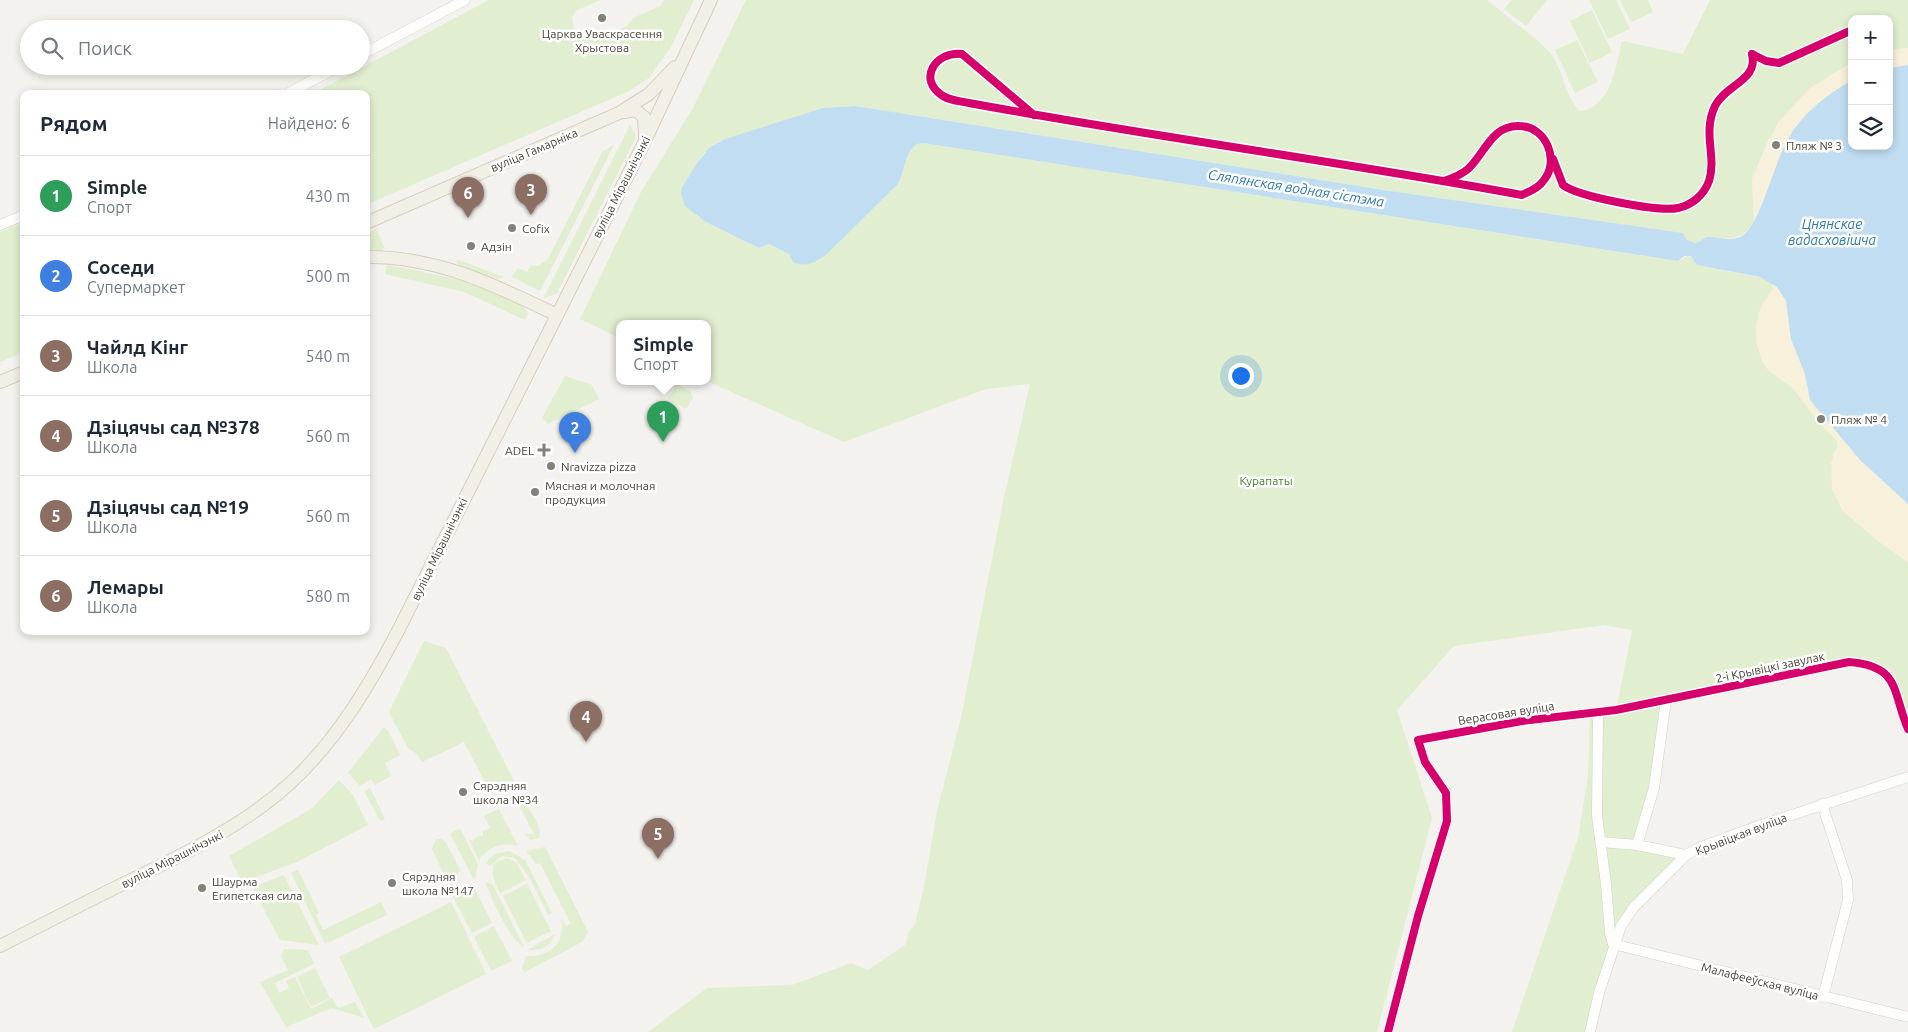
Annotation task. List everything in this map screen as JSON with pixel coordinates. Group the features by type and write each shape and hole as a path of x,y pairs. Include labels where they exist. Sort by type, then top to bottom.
{"main road":[{"name":"вуліца Мірашнічэнкі","path":"0,946 212,839 264,806 310,763 334,736 373,679 644,143 711,0"},
{"name":"вуліца Гамарніка","path":"370,221 619,113 638,102 664,81 686,54"},
{"name":"вуліца Гамарніка","path":"619,113 635,110 644,117 644,143"},
{"path":"370,257 447,267 502,288 557,315"},
{"path":"0,382 20,374"}],"street":[{"path":"370,50 465,0"},
{"path":"294,90 322,75"},
{"path":"0,225 20,217"},
{"name":"2-і Крывіцкі завулак","path":"1598,713 1850,662 1865,663 1881,670 1893,683 1908,729"},
{"path":"1637,845 1654,788 1666,700"},
{"path":"1598,713 1597,808 1609,928 1613,944"},
{"name":"Верасовая вуліца","path":"1388,1032 1418,916 1447,821 1448,802 1446,793 1425,762 1418,740 1522,721 1598,713"},
{"name":"Крывіцкая вуліца","path":"1590,1032 1613,944 1621,926 1631,911 1686,855 1722,839 1822,804 1908,777"},
{"path":"1822,804 1847,880 1848,900 1823,997"},
{"path":"1600,842 1637,845 1686,855"},
{"name":"Малафееўская вуліца","path":"1613,944 1908,1017"}],"green space":[{"path":"489,0 601,0 577,10 572,17 574,30 583,39 592,40 627,26 633,18 660,6 664,0 694,0 671,47 649,78 629,91 370,203 370,90 320,90 348,75 370,75 370,63"},
{"name":"Курапаты","path":"746,0 1487,0 1537,40 1550,53 1555,60 1567,91 1580,111 1590,108 1599,102 1605,94 1614,73 1622,41 1683,54 1710,0 1908,0 1908,48 1893,50 1893,15 1848,15 1848,65 1829,76 1769,139 1752,179 1754,221 1745,232 1729,238 1706,239 1692,243 1682,233 1383,190 855,106 823,108 720,141 704,153 682,187 697,217 759,248 769,244 789,254 828,253 897,185 912,148 923,143 1678,261 1688,256 1694,258 1697,265 1766,279 1772,282 1773,289 1758,314 1777,377 1793,388 1837,441 1838,446 1833,455 1842,510 1878,541 1908,562 1908,729 1893,683 1865,663 1666,700 1654,788 1637,845 1686,855 1627,916 1590,1032 1512,1032 1578,838 1588,777 1590,713 1616,710 1632,630 1604,625 1454,646 1397,710 1432,818 1377,1032 648,1032 707,988 792,985 851,963 868,970 905,945 910,929 914,927 924,886 937,811 961,718 1004,497 1030,384 986,389 844,442 711,383 711,320 616,320 616,337 580,319 641,192 693,108"},
{"path":"1512,0 1547,0 1526,26 1504,9"},
{"path":"1589,0 1616,0 1630,29 1608,39"},
{"path":"1620,0 1648,0 1653,12 1631,22"},
{"path":"1592,10 1612,52 1590,63 1570,21"},
{"path":"1577,40 1598,82 1575,93 1555,50"},
{"path":"630,125 635,134 635,139 557,293 543,299"},
{"path":"614,145 540,291 512,277 518,268 527,272 531,265 538,266 548,259 603,151"},
{"path":"20,224 20,354 0,362 0,232"},
{"path":"376,229 384,247 382,253 370,252 370,232"},
{"path":"456,259 504,277 498,279 458,265"},
{"path":"387,265 463,281 485,288 519,303 528,313 525,320 464,292 385,274"},
{"path":"565,376 592,385 599,399 548,424 542,418"},
{"path":"676,385 691,392 693,398 686,409 668,399"},
{"path":"424,641 446,648 515,783 491,794 464,742 422,762 417,754 408,748 389,712"},
{"path":"384,727 389,732 400,755 385,763 391,776 375,785 371,779 360,786 348,773"},
{"path":"339,780 353,795 368,825 297,862 242,882 229,856 311,809"},
{"path":"370,788 385,819 380,821 364,791"},
{"path":"518,800 534,816 539,828 539,838 531,840 525,834 534,834 520,807 510,805"},
{"path":"499,809 518,846 496,846 479,861 469,839 472,841 478,836 483,836 483,831 490,828 484,816"},
{"path":"460,828 478,864 475,879 450,834"},
{"path":"436,839 442,839 447,844 460,870 456,878 450,879 444,875 432,849"},
{"path":"545,847 588,932 582,942 525,972 522,969 526,956 535,956 549,951 559,941 562,926 561,917 566,926 571,924 540,863 536,864 526,851"},
{"path":"510,851 526,861 552,913 548,915 531,880 515,858 502,856 490,866 485,863 494,854"},
{"path":"507,858 516,862 526,880 500,893 493,877 493,867 500,860"},
{"path":"298,870 319,913 316,915 323,930 381,902 387,915 325,944 291,873"},
{"path":"284,875 319,945 280,940 252,887"},
{"path":"485,882 493,885 524,947 518,943 507,928"},
{"path":"527,884 551,931 527,943 503,896"},
{"path":"473,885 492,923 472,933 452,895"},
{"path":"451,902 486,974 374,1029 339,957"},
{"path":"494,926 512,961 491,971 474,937"},
{"path":"555,934 548,945 536,950 527,950"},
{"path":"284,949 308,950 314,964 275,983 279,993 289,988 286,981 295,977 311,1009 332,998 338,1008 355,1002 364,1018 332,1008 286,1027 260,982 288,970 281,957"},
{"path":"315,968 330,998 311,1007 297,977"}],"sand":[{"path":"1908,48 1908,65 1893,67 1893,50"},
{"name":"Пляж № 3","path":"1848,65 1848,83 1829,95 1812,110 1788,141 1754,221 1752,179 1778,122 1810,88"},
{"name":"Пляж № 4","path":"1772,282 1786,301 1791,339 1805,374 1807,390 1849,446 1871,471 1908,504 1908,562 1878,541 1842,510 1832,489 1831,463 1838,446 1837,441 1818,422 1793,388 1768,370 1762,362 1756,341 1756,325 1762,305 1773,289"}],"water":[{"name":"Цнянскае вадасховішча","path":"1908,65 1908,504 1860,460 1810,400 1805,374 1791,339 1786,301 1777,287 1760,277 1697,265 1691,256 1684,256 1678,261 923,143 912,148 897,185 828,253 808,264 794,263 789,254 769,244 759,248 704,221 685,206 681,194 682,187 709,148 725,139 823,108 855,106 1383,190 1683,233 1687,240 1695,243 1708,237 1738,238 1749,230 1761,206 1783,149 1794,130 1816,105 1848,83 1848,150 1893,150 1893,67"}],"cycle path":[{"path":"1752,54 1766,61 1779,63 1848,32"},
{"path":"1034,115 962,54 952,54 944,57 937,62 930,75 935,89 943,96 956,101 966,102 969,103 1038,115 1107,127 1384,171 1522,195 1542,183 1549,172 1551,163 1548,146 1537,132 1519,126 1510,127 1495,135 1468,169 1444,181"},
{"path":"1553,159 1563,185 1572,190 1601,199 1637,206 1668,209 1688,204 1701,195 1709,181 1711,172 1709,135 1711,116 1715,106 1751,70 1753,63 1752,54"},
{"path":"1388,1032 1418,916 1447,821 1446,793 1425,762 1418,740 1522,721 1616,710 1849,662 1878,669 1886,675 1892,683 1908,729"}],"place":[{"name":"Царква Уваскрасення Хрыстова","path":"602,18"},
{"name":"Пляж № 3","path":"1776,145"},
{"name":"Чайлд Кінг","path":"531,215"},
{"name":"Лемары","path":"468,218"},
{"name":"Cofix","path":"512,228"},
{"name":"Адзін","path":"471,246"},
{"name":"Пляж № 4","path":"1821,419"},
{"name":"Simple","path":"663,442"},
{"name":"ADEL","path":"544,450"},
{"name":"Соседи","path":"575,453"},
{"name":"Nravizza pizza","path":"551,466"},
{"name":"Мясная и молочная продукция","path":"535,492"},
{"name":"Дзіцячы сад №378","path":"586,742"},
{"name":"Сярэдняя школа №34","path":"463,792"},
{"name":"Дзіцячы сад №19","path":"658,859"},
{"name":"Сярэдняя школа №147","path":"392,883"},
{"name":"Шаурма Египетская сила","path":"202,888"}],"water label":[{"name":"Сляпянская водная сістэма","path":"1296,188"}]}
